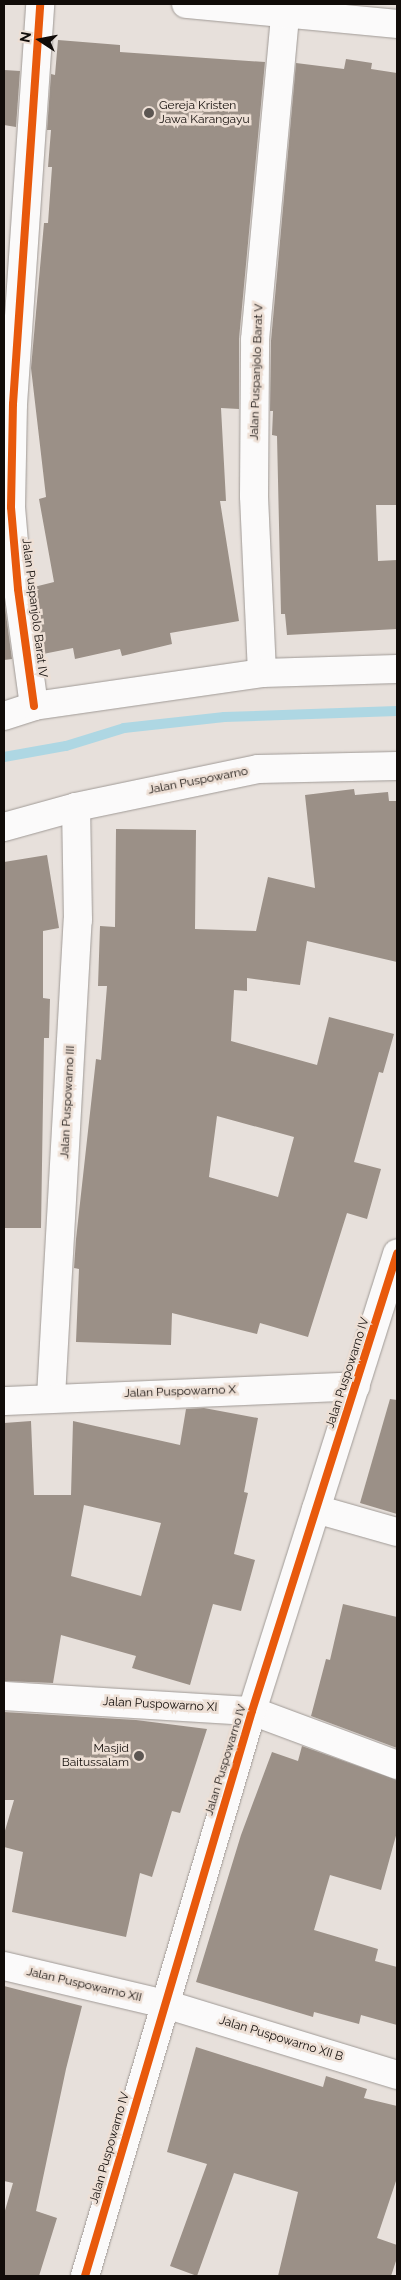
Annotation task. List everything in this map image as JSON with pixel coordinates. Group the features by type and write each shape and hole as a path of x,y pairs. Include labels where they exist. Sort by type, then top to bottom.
{"street":[{"name":"Jalan Puspanjolo Barat IV","path":"34,706 11,507 13,404 40,4"},
{"path":"186,4 286,8 397,24"},
{"name":"Jalan Puspanjolo Barat V","path":"262,673 256,565 255,340 286,32 286,8"},
{"path":"4,716 34,706 262,673 397,669"},
{"name":"Jalan Puspowarno","path":"4,827 76,807 258,768 397,766"},
{"name":"Jalan Puspowarno III","path":"50,1397 78,920 76,807"},
{"name":"Jalan Puspowarno IV","path":"85,2276 252,1712 397,1257"},
{"name":"Jalan Puspowarno X","path":"4,1400 356,1386"},
{"path":"316,1509 397,1532"},
{"name":"Jalan Puspowarno XI","path":"4,1696 252,1712 397,1765"},
{"name":"Jalan Puspowarno XII","path":"4,1966 165,2004"},
{"name":"Jalan Puspowarno XII B","path":"165,2004 397,2075"}],"building":[{"path":"58,40 120,45 120,52 265,62 239,339 239,409 221,408 226,501 220,501 239,621 170,633 172,644 122,656 120,649 75,659 73,648 43,654 34,587 54,582 39,499 46,497 31,368 44,223 48,223 52,167 48,167 51,130 47,130 51,74 55,75"},
{"path":"346,59 372,63 371,69 397,73 397,505 376,505 378,561 397,560 397,629 287,635 285,614 281,614 277,436 272,435 273,411 270,411 271,341 296,63 344,69"},
{"path":"4,70 20,71 16,127 4,125"},
{"path":"4,600 12,659 4,660"},
{"path":"354,789 355,795 388,792 389,801 397,801 397,962 307,941 300,985 247,978 247,991 234,990 231,1041 317,1065 329,1017 394,1034 383,1073 379,1072 354,1162 381,1169 367,1219 347,1213 308,1337 260,1323 257,1334 172,1313 171,1345 76,1342 79,1269 74,1268 76,1239 96,1059 101,1060 107,986 98,986 100,926 115,927 116,829 196,830 195,929 256,931 268,877 315,888 305,795","holes":["217,1116 294,1137 278,1197 209,1177"]},
{"path":"47,855 59,928 43,931 43,998 50,999 49,1038 44,1038 41,1228 4,1228 4,862"},
{"path":"390,1399 397,1400 397,1514 360,1503"},
{"path":"204,1408 258,1418 244,1492 248,1493 234,1554 255,1560 241,1611 213,1604 190,1685 132,1668 136,1656 61,1635 53,1683 4,1681 4,1423 31,1421 34,1495 71,1495 73,1421 180,1445 186,1409","holes":["84,1505 161,1523 141,1596 71,1576"]},
{"path":"343,1604 397,1617 397,1748 311,1716 326,1659 330,1660"},
{"path":"4,1712 136,1720 207,1729 180,1813 172,1811 152,1877 140,1873 126,1937 12,1912 23,1852 4,1847 4,1834 14,1800 4,1800"},
{"path":"302,1746 397,1780 397,1832 381,1890 330,1875 314,1930 378,1949 375,1961 397,1967 397,2025 361,2015 359,2024 314,2012 313,2017 196,1982 241,1835 272,1752 298,1761"},
{"path":"4,1986 82,2006 66,2069 36,2211 57,2218 39,2276 4,2276 4,2214 13,2183 4,2181"},
{"path":"196,2047 323,2087 326,2076 367,2089 364,2098 397,2106 397,2178 377,2238 397,2245 397,2258 391,2276 278,2276 298,2192 234,2173 197,2276 170,2266 207,2164 167,2152"}],"waterway":[{"path":"4,757 66,746 124,728 224,717 397,711"}],"cycle path":[{"path":"34,706 18,589 11,507 13,404 40,4"},
{"path":"85,2276 252,1711 397,1253"}],"place":[{"name":"Gereja Kristen Jawa Karangayu","path":"149,113"},
{"name":"Masjid Baitussalam","path":"139,1756"}]}
